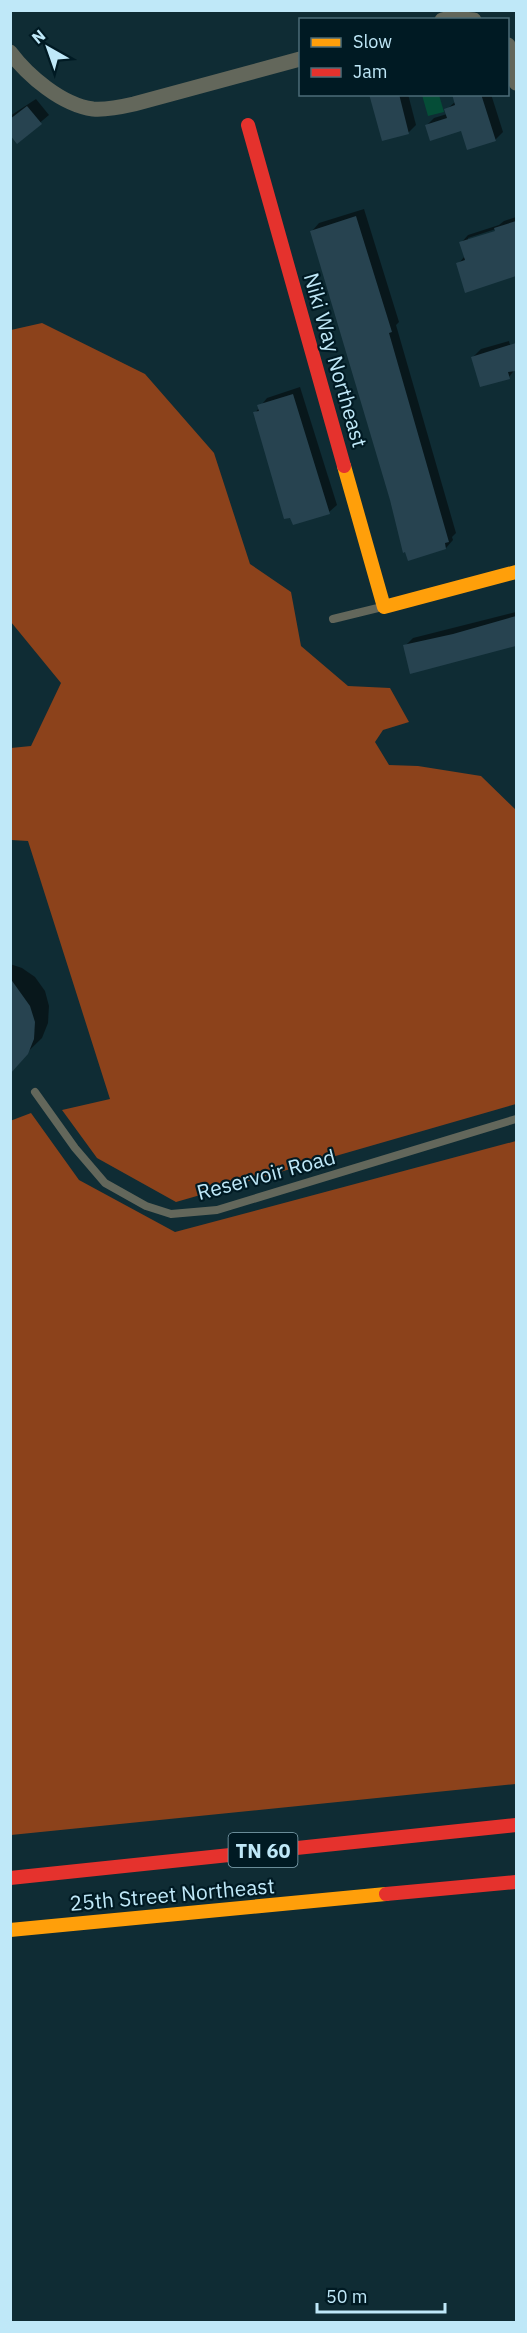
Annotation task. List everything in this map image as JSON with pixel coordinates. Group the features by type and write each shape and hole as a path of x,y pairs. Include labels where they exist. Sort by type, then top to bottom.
{"main road":[{"name":"Niki Way Northeast","path":"248,125 384,607"},
{"path":"384,607 516,572"},
{"name":"25th Street Northeast","path":"10,1878 516,1824"},
{"name":"25th Street Northeast","path":"10,1930 516,1882"}],"street":[{"path":"10,52 48,88 78,105 94,109 112,109 135,104 299,59"},
{"path":"509,53 516,83"}],"lane":[{"path":"333,619 384,607"},
{"name":"Reservoir Road","path":"34,1092 75,1148 105,1183 146,1206 171,1214 217,1210 516,1119"}],"shaded area":[{"path":"422,96 439,96 444,112 428,116"},
{"path":"42,323 145,374 214,453 250,564 291,592 301,646 348,686 390,688 409,722 383,730 375,742 389,765 418,766 481,776 516,810 516,1104 176,1202 97,1158 62,1110 110,1099 28,841 11,840 11,748 31,746 61,683 11,622 11,330"},
{"path":"31,1113 79,1180 175,1232 516,1141 516,1784 11,1835 10,1121"}],"building":[{"path":"370,96 400,96 409,134 382,141"},
{"path":"453,96 482,96 496,141 467,150 461,131 430,141 425,125 447,118 444,109 455,105"},
{"path":"27,106 42,124 17,144 10,135 10,119"},
{"path":"356,216 392,332 389,333 449,542 445,543 446,549 408,561 405,552 403,553 390,500 310,231"},
{"path":"516,221 516,276 465,293 456,263 465,260 459,242 495,231 494,228"},
{"path":"516,343 516,371 508,372 510,379 480,387 471,357"},
{"path":"293,394 330,514 293,525 290,518 284,519 253,412 259,411 257,405"},
{"path":"516,616 516,646 410,674 403,645"},
{"path":"10,978 30,1006 35,1022 34,1039 28,1054 10,1074"}],"traffic: slow":[{"path":"344,466 384,607 516,572"},
{"path":"10,1930 386,1894"}],"traffic: jam":[{"path":"248,125 344,466"},
{"path":"10,1878 516,1825"},
{"path":"386,1894 516,1882"}]}
